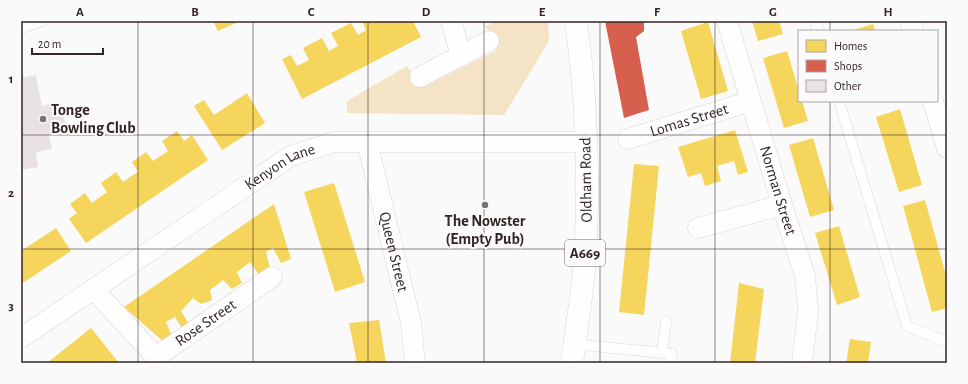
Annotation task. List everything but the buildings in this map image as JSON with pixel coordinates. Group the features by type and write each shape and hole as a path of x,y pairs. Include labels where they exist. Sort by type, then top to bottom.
{"main road":[{"name":"Oldham Road","path":"573,354 582,294 586,240 586,142 582,67 576,21"}],"street":[{"path":"451,21 461,56"},
{"name":"Norman Street","path":"727,21 782,206 805,276 808,311 802,363"},
{"path":"420,77 489,41"},
{"name":"Lomas Street","path":"628,139 751,101"},
{"path":"933,102 947,148"},
{"name":"Kenyon Lane","path":"21,338 291,156 334,142 586,142"},
{"name":"Queen Street","path":"367,142 411,323 415,363"},
{"path":"698,228 782,206"},
{"name":"Rose Street","path":"93,290 156,357 272,277"}],"lane":[{"path":"21,28 42,21"},
{"path":"839,102 907,326 947,342"},
{"path":"662,353 666,321"},
{"path":"573,354 672,354 670,363"}],"shaded area":[{"path":"497,21 548,21 549,41 504,115 347,113 347,101 407,66 423,87 497,50 485,26"}],"place":[{"name":"Tonge Bowling Club","path":"43,119"},
{"name":"The Nowster (Empty Pub)","path":"485,205"}]}
